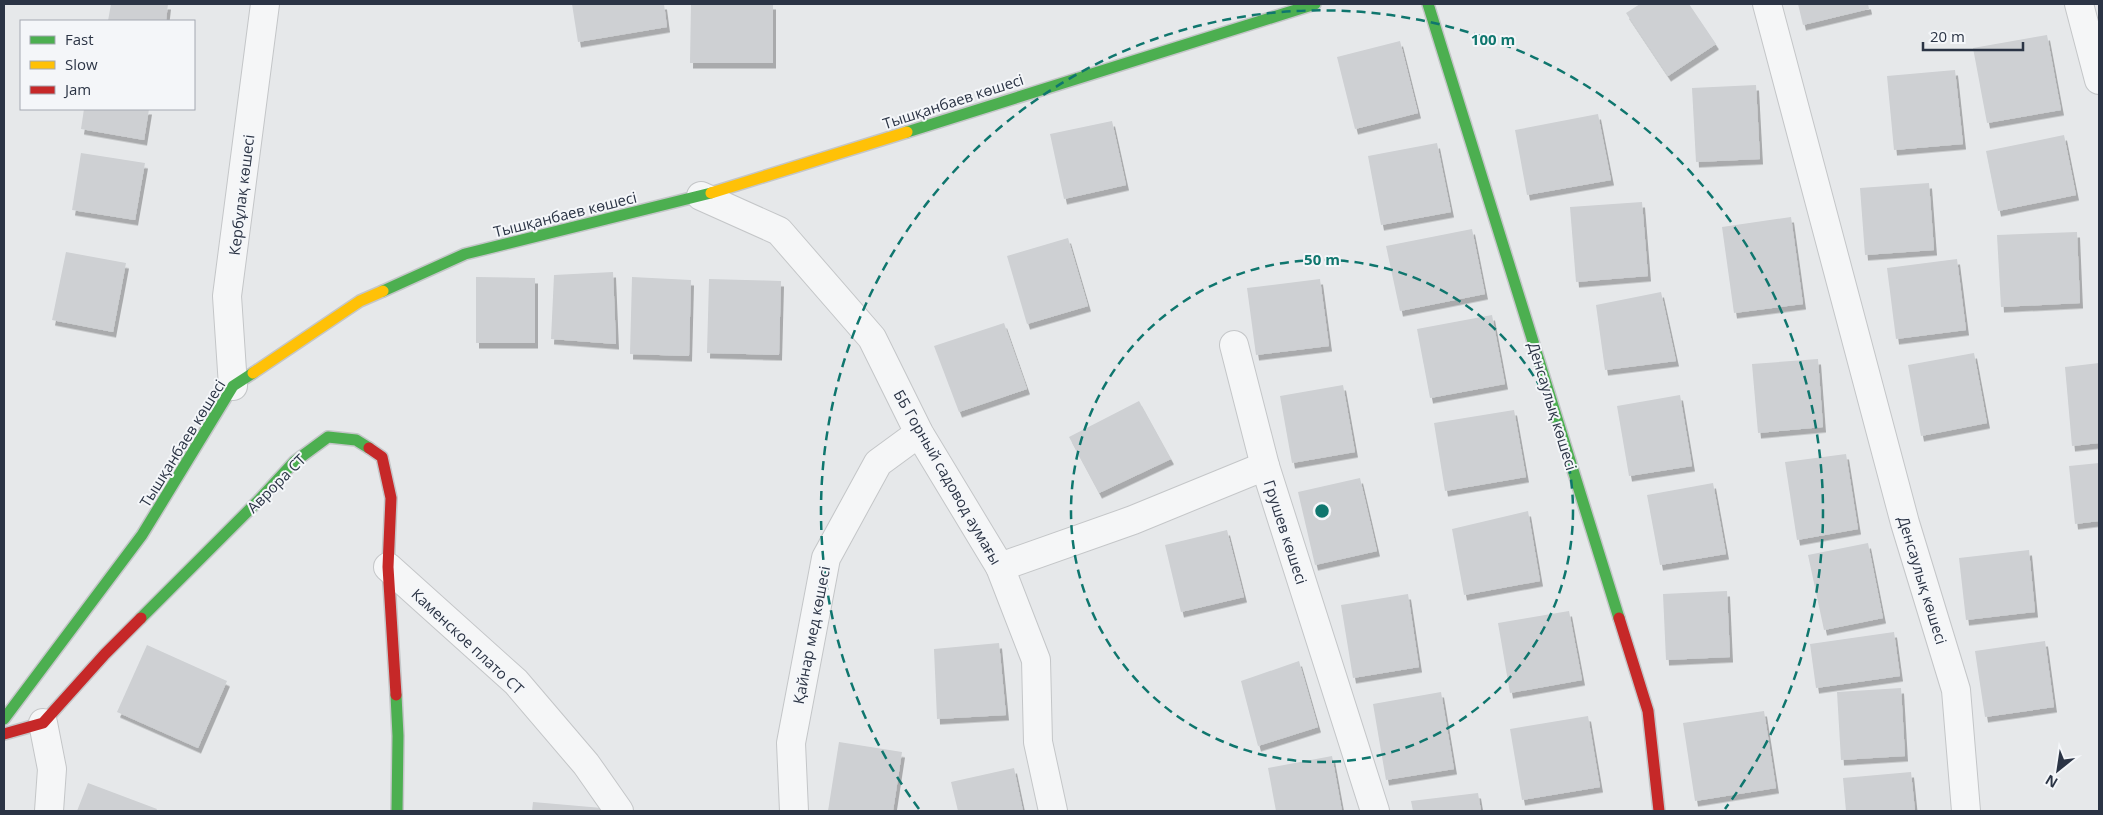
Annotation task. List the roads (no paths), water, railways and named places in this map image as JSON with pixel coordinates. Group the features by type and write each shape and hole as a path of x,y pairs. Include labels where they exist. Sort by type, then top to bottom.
{"street":[{"name":"Кербұлақ көшесі","path":"233,386 228,296 265,4"},
{"name":"Тышқанбаев көшесі","path":"4,719 142,535 233,386 360,302 465,254 701,196 1315,4"},
{"name":"Денсаулық көшесі","path":"1428,4 1648,711 1659,811"},
{"name":"Денсаулық көшесі","path":"1767,4 1905,523 1956,690 1966,811"},
{"path":"2079,4 2099,80"},
{"name":"ББ Горный садовод аумағы","path":"701,196 779,231 872,338 919,433 1000,567 1036,660 1038,742 1053,811"},
{"path":"1234,345 1265,466"},
{"name":"Қайнар мед көшесі","path":"794,811 791,742 826,558 878,463 919,433"},
{"name":"Аврора СТ","path":"43,723 105,654 257,502 294,462 328,437 356,440 382,457 391,498 388,568 398,736 396,811"},
{"name":"Грушев көшесі","path":"1000,567 1133,520 1265,466 1376,811"},
{"name":"Каменское плато СТ","path":"388,568 516,682 586,764 619,811"},
{"path":"4,734 43,723 52,769 49,811"}]}
